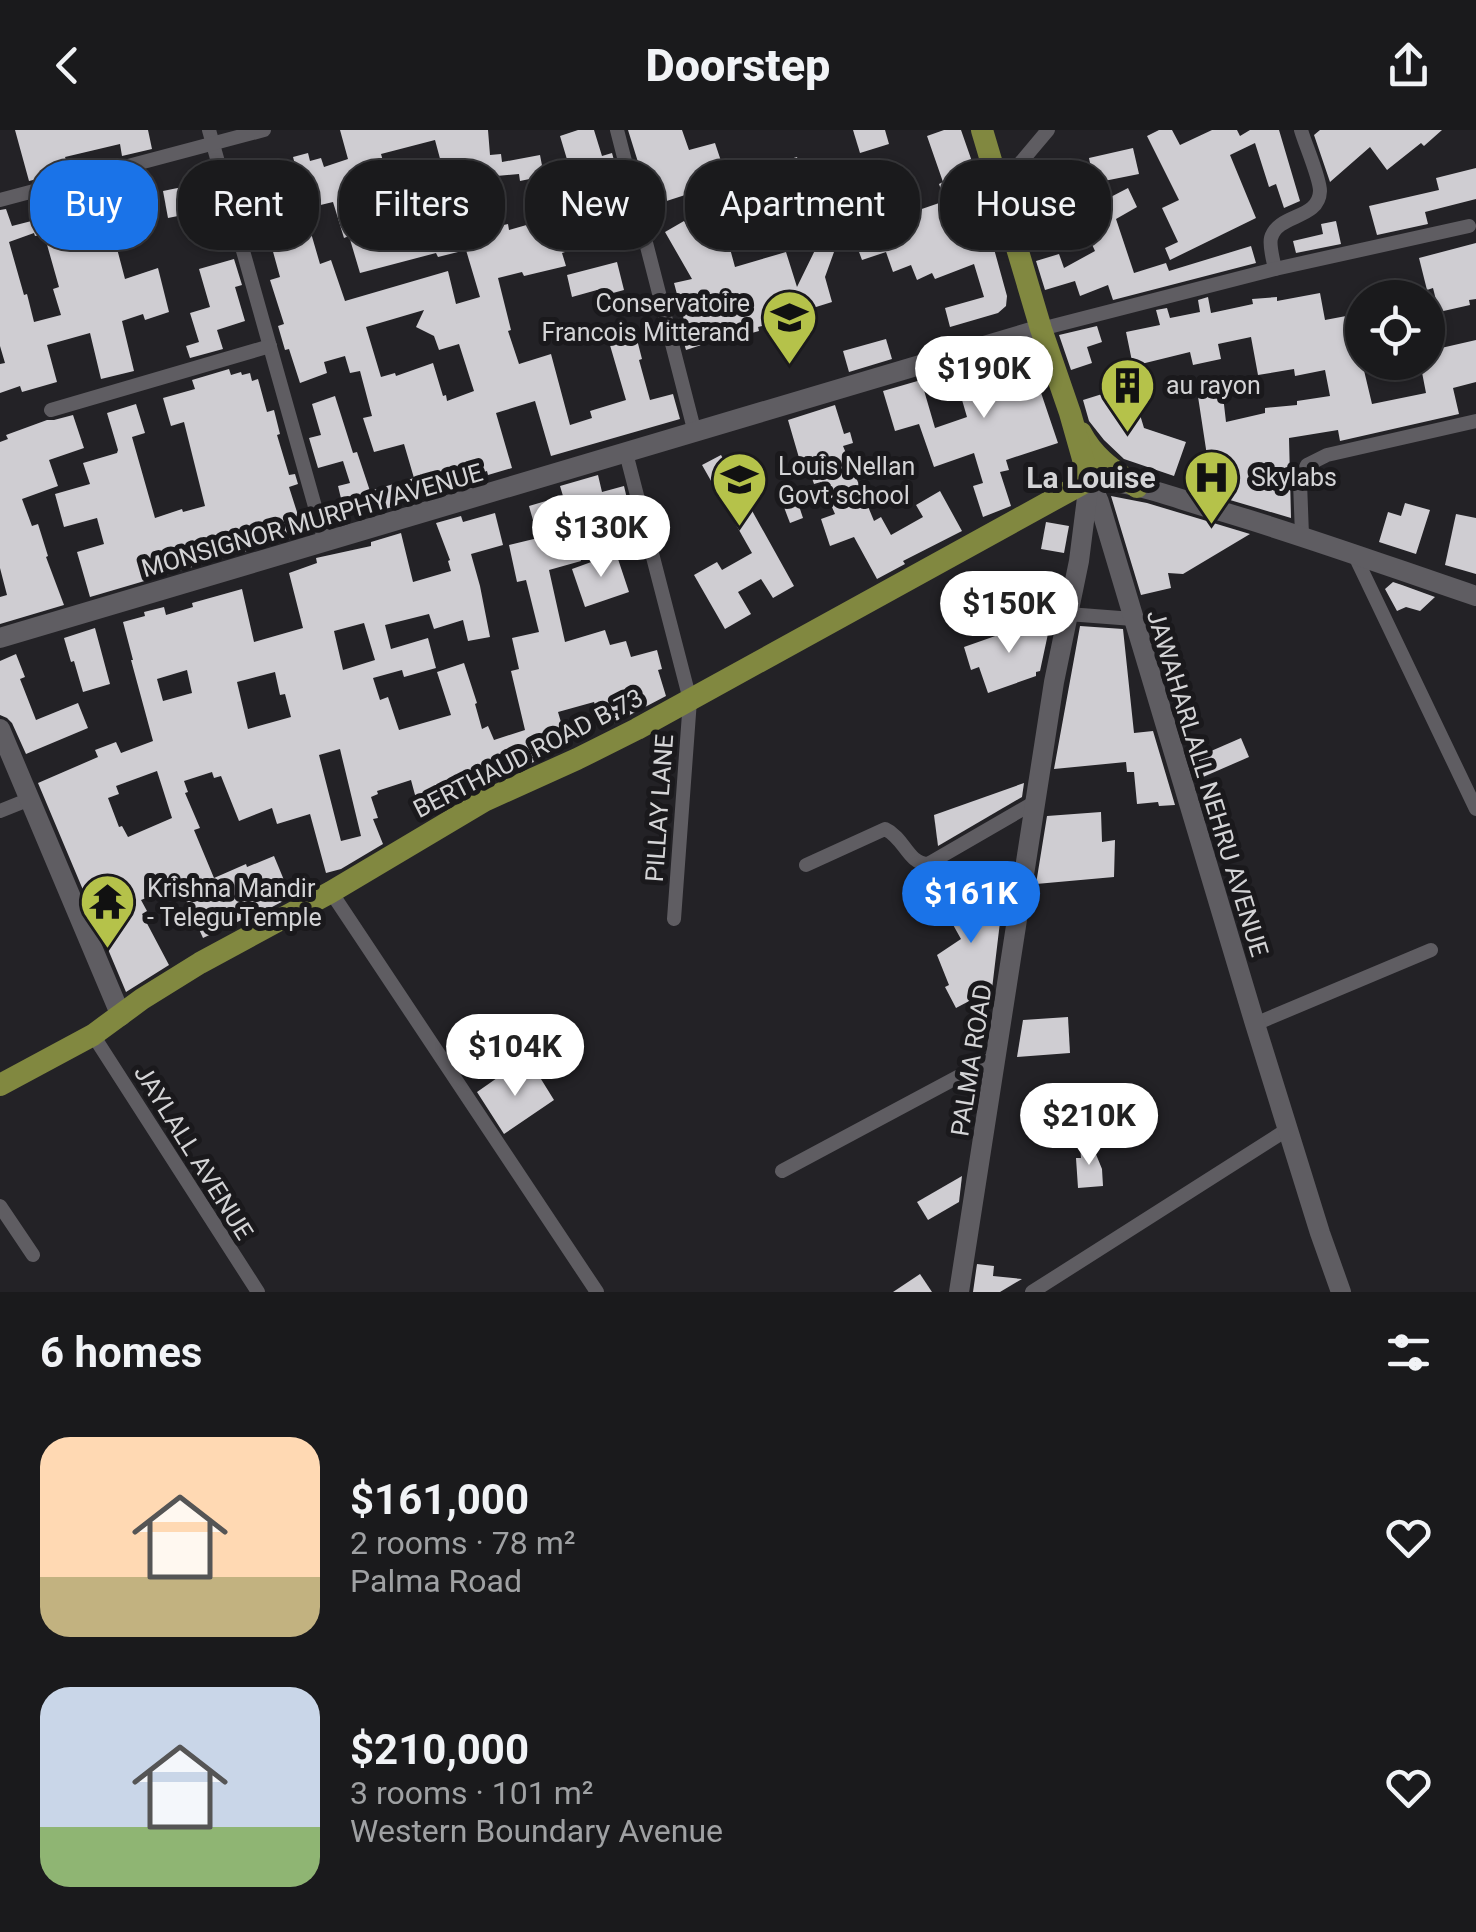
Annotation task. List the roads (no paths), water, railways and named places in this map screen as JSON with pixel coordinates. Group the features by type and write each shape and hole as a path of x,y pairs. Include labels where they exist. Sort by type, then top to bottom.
{"main road":[{"path":"982,130 991,160"},
{"path":"1018,250 1089,480"},
{"path":"1070,413 1089,448 1137,487"},
{"name":"BERTHAUD ROAD B.73","path":"0,1085 94,1034 200,964 484,801 577,760 1089,480"}],"street":[{"path":"0,200 210,137 264,130"},
{"path":"617,130 694,433"},
{"path":"1023,160 1048,130"},
{"path":"1275,269 1270,240 1276,229 1310,210 1318,199 1320,188 1301,130"},
{"path":"210,137 325,542"},
{"path":"1040,329 1275,269 1468,226"},
{"name":"MONSIGNOR MURPHY AVENUE","path":"0,638 1040,329"},
{"path":"51,410 270,346"},
{"path":"1302,535 1300,482 1306,465 1326,455 1476,421"},
{"name":"PILLAY LANE","path":"626,453 690,700 674,919"},
{"path":"1089,480 1137,487 1302,535 1476,596"},
{"name":"PALMA ROAD","path":"959,1292 1089,480"},
{"name":"JAWAHARLALL NEHRU AVENUE","path":"1089,480 1099,502 1254,1024 1341,1292"},
{"path":"1354,554 1476,808"},
{"path":"1068,614 1132,619"},
{"path":"0,729 121,1016"},
{"path":"0,811 30,799"},
{"path":"806,865 885,829 896,835 914,860 928,864 1035,802"},
{"path":"330,892 597,1292"},
{"path":"1254,1024 1432,950"},
{"name":"JAYLALL AVENUE","path":"94,1034 258,1292"},
{"path":"782,1171 997,1056"},
{"path":"1032,1292 1288,1129"},
{"path":"0,1206 32,1254"}],"place":[{"name":"Conservatoire Francois Mitterand","path":"789,366"},
{"name":"au rayon","path":"1127,434"},
{"name":"Skylabs","path":"1212,526"},
{"name":"Louis Nellan Govt school","path":"739,529"},
{"name":"Krishna Mandir - Telegu Temple","path":"108,951"}],"district":[{"name":"La Louise","path":"1091,478"}]}
